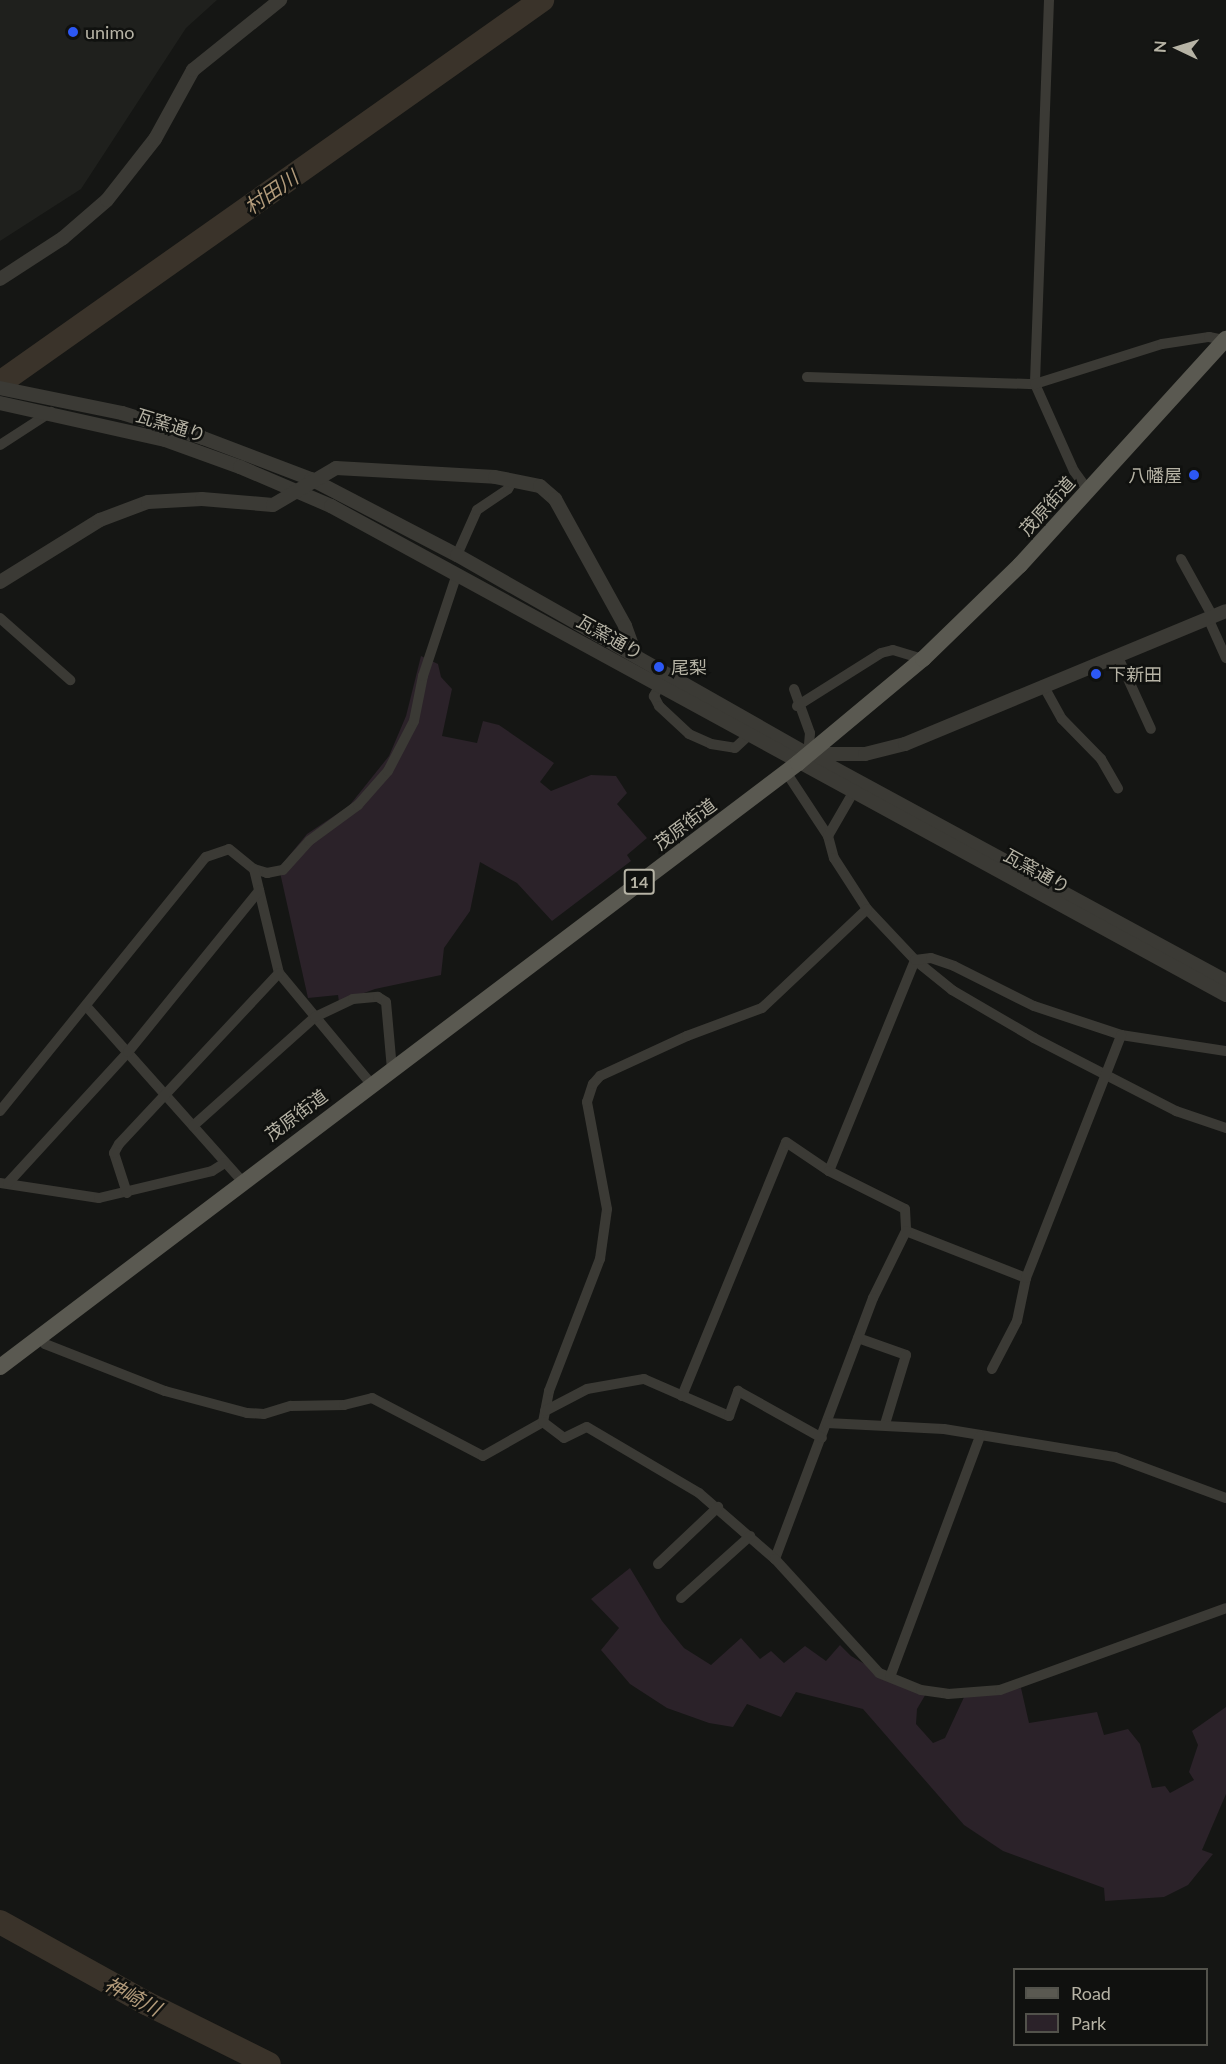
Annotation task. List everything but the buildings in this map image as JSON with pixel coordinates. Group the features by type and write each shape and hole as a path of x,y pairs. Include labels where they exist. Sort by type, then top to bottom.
{"main road":[{"name":"茂原街道","path":"0,1367 242,1181 797,763 923,659 1020,564 1225,339"}],"street":[{"path":"0,279 63,238 107,200 155,139 193,70 280,0"},
{"path":"1049,0 1035,384 1074,471 1088,490"},
{"path":"807,377 1035,384 1162,344 1209,337 1225,339"},
{"name":"瓦窯通り","path":"0,388 57,398 203,438 311,479 456,555 635,654 797,763 854,791 1226,995"},
{"name":"瓦窯通り","path":"0,403 51,412 186,447 297,491 456,574 660,685 797,763 1226,981"},
{"path":"0,444 51,412"},
{"path":"0,582 122,510 169,498 273,505 327,470 344,468 513,480 540,486 555,499 626,627 635,654"},
{"path":"456,555 477,510 508,489 513,480"},
{"path":"1180,559 1210,618 1226,658"},
{"path":"0,1111 87,1007 134,942 206,857 229,849 254,869 267,873 283,870 309,841 358,805 388,771 414,721 423,676 456,574"},
{"path":"797,763 865,754 905,744 1226,611"},
{"path":"0,618 70,680"},
{"path":"797,706 881,653 893,650 923,659"},
{"path":"1118,657 1151,729"},
{"path":"660,685 654,696 659,706 689,734 711,744 735,748 748,736"},
{"path":"1043,685 1062,719 1101,759 1118,789"},
{"path":"794,689 797,706 810,733 797,763 828,836 834,858 867,909 915,960 952,990 1106,1076 1176,1111 1226,1128"},
{"path":"828,836 854,791"},
{"path":"254,869 279,973 371,1084"},
{"path":"4,1183 128,1052 259,891"},
{"path":"544,1417 605,1244 606,1191 587,1102 593,1084 600,1076 687,1036 762,1008 867,909"},
{"path":"915,960 931,958 954,966 1034,1006 1121,1035 1226,1051"},
{"path":"829,1172 915,960"},
{"path":"127,1193 114,1153 119,1144 166,1097 279,973"},
{"path":"193,1126 315,1017 353,999 369,996 386,1002 392,1069"},
{"path":"87,1007 242,1181"},
{"path":"992,1370 1017,1321 1026,1278 1121,1035"},
{"path":"682,1396 786,1142 829,1172 906,1209 906,1231 873,1298 775,1559"},
{"path":"4,1183 99,1198 212,1171 225,1163"},
{"path":"906,1231 1026,1278"},
{"path":"41,1337 45,1344 165,1391 247,1413 264,1414 291,1406 344,1405 372,1398 483,1456 587,1389 644,1379 729,1416 738,1391 822,1438"},
{"path":"858,1338 906,1355 885,1424"},
{"path":"544,1417 564,1438 587,1427 718,1507 775,1559 860,1655 890,1677 934,1693 1000,1690 1226,1608"},
{"path":"827,1423 885,1424 1115,1457 1226,1498"},
{"path":"890,1677 980,1436"},
{"path":"658,1564 718,1507"},
{"path":"681,1598 750,1536"}],"shaded area":[{"path":"0,0 217,0 186,28 81,189 0,241"}],"green space":[{"path":"421,656 438,664 441,677 452,689 442,736 477,743 483,721 499,725 554,763 540,782 551,791 591,775 616,776 627,793 617,804 647,838 627,855 631,861 552,921 517,883 480,862 470,911 444,948 441,975 375,989 339,1002 338,995 308,998 279,868 307,834 349,806 389,756 406,716"},
{"path":"630,1568 662,1621 684,1648 711,1665 741,1638 760,1659 771,1651 784,1663 805,1646 826,1661 840,1645 851,1656 880,1673 927,1692 917,1709 916,1724 933,1743 945,1738 965,1695 1021,1688 1029,1723 1097,1712 1104,1735 1128,1729 1140,1744 1152,1788 1165,1786 1170,1793 1194,1780 1189,1772 1198,1745 1192,1731 1226,1707 1226,1794 1202,1850 1213,1854 1188,1885 1164,1897 1105,1901 1104,1888 1003,1851 964,1825 863,1709 796,1692 781,1717 747,1704 733,1727 709,1723 667,1708 630,1684 601,1650 619,1628 591,1599"}],"waterway":[{"name":"村田川","path":"0,383 542,0"},
{"name":"神崎川","path":"0,1922 146,2003 269,2064"}],"place":[{"name":"unimo","path":"73,32"},
{"name":"八幡屋","path":"1194,475"},
{"name":"尾梨","path":"659,667"},
{"name":"下新田","path":"1096,674"}]}
